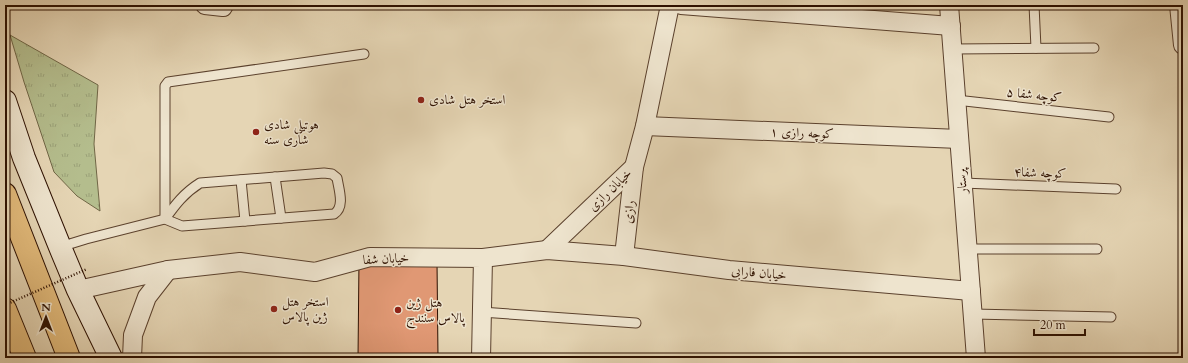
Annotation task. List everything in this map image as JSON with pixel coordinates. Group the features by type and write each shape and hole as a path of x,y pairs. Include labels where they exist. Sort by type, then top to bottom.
{"main road":[{"path":"5,101 24,158 78,290 111,358"},
{"path":"5,194 68,358"},
{"path":"5,309 25,358"}],"street":[{"path":"205,5 226,6"},
{"name":"خیابان رازی","path":"548,250 634,168 645,126 670,5"},
{"path":"682,5 951,26"},
{"name":"پرستار","path":"949,5 976,358"},
{"path":"1179,5 1183,45"},
{"name":"کوچه رازی ۱","path":"645,126 959,139"},
{"name":"رازی","path":"624,256 634,168"},
{"path":"481,358 483,258 548,250"},
{"name":"خیابان فارابی","path":"548,250 624,256 730,270 971,291"},
{"name":"خیابان شفا","path":"78,290 168,270 240,262 315,272 370,257 483,258"},
{"path":"132,358 133,335 147,297 168,270"}],"lane":[{"path":"1034,5 1036,48"},
{"path":"952,49 1094,48"},
{"path":"165,219 165,86 168,82 364,54"},
{"name":"کوچه شفا ۵","path":"956,100 1109,117"},
{"path":"60,246 165,219 182,226 334,214 339,211 340,206 337,178 332,174 324,173 200,183 179,200 165,219"},
{"path":"275,177 281,218"},
{"path":"241,180 245,221"},
{"name":"کوچه شفا۴","path":"963,183 1116,189"},
{"path":"968,249 1097,249"},
{"path":"481,312 636,323"},
{"path":"972,314 1111,317"}],"path":[{"path":"5,305 87,269"}],"green space":[{"path":"10,35 98,85 94,144 100,211 77,196 54,172"}],"building":[{"name":"هتل ژین پالاس سنندج","path":"359,260 437,262 438,358 358,358"}],"place":[{"name":"استخر هتل شادی","path":"421,100"},
{"name":"هوتیلی شادی شاری سنه","path":"256,132"},
{"name":"استخر هتل ژین پالاس","path":"274,309"},
{"name":"هتل ژین پالاس سنندج","path":"398,310"}]}
